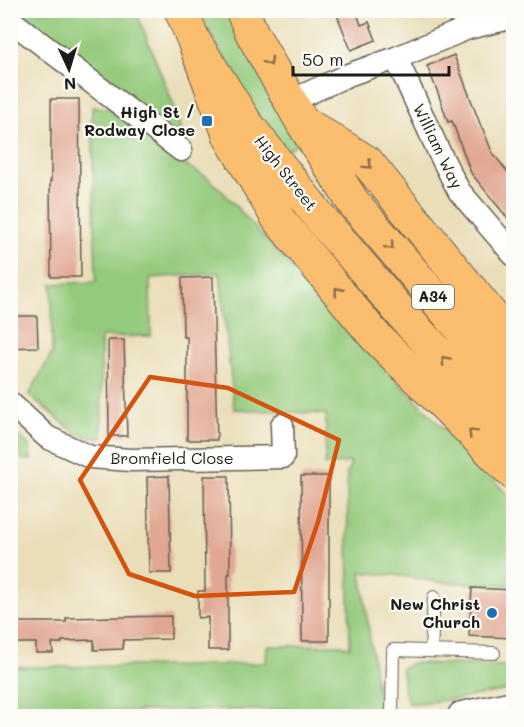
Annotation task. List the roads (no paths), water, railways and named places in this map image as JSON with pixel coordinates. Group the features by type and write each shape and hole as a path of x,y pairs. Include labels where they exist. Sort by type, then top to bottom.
{"highway":[{"name":"High Street","path":"181,10 194,41 246,123 322,220 410,323 513,433"},
{"name":"A34","path":"242,10 252,33 297,112 353,202 513,391"},
{"path":"194,41 230,137 279,220 374,335 513,474"},
{"path":"297,112 367,162 513,343"}],"street":[{"path":"297,112 348,75 396,58 465,19 513,16"},
{"path":"10,20 181,150"},
{"name":"William Way","path":"396,58 459,191 512,250"},
{"name":"Bromfield Close","path":"10,403 47,437 90,457 131,460 283,457 282,424"},
{"path":"476,715 513,705"}],"lane":[{"path":"431,651 434,597"},
{"path":"392,717 393,650 495,653"}],"place":[{"name":"High St / Rodway Close","path":"207,121"},
{"name":"New Christ Church","path":"492,613"}]}
